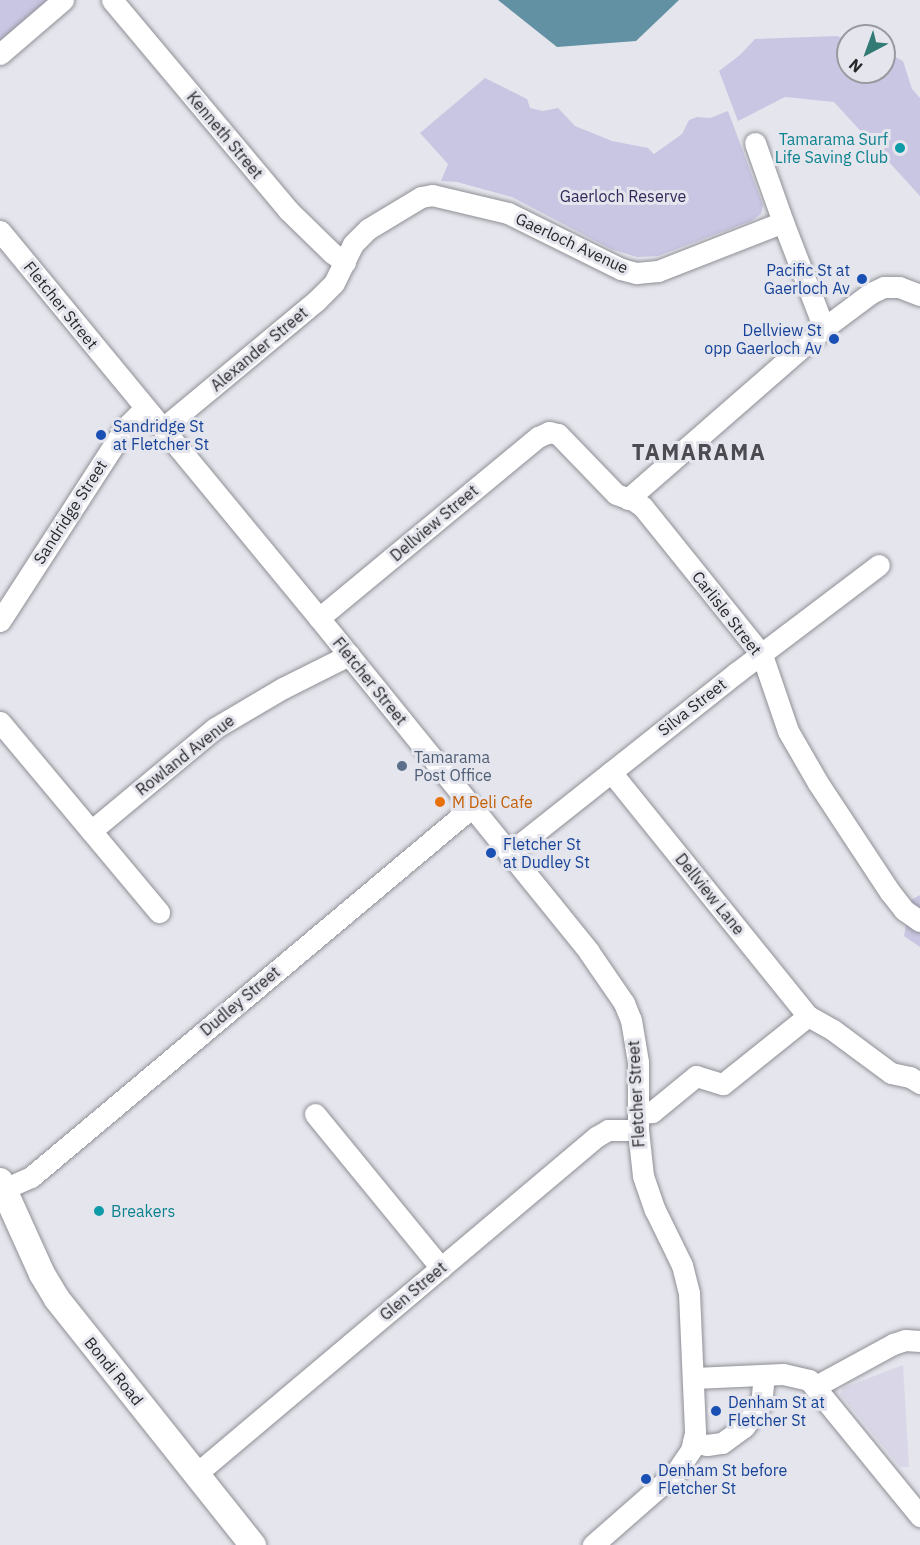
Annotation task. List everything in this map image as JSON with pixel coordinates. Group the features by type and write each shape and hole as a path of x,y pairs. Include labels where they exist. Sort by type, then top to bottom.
{"main road":[{"name":"Bondi Road","path":"2,1185 42,1274 57,1299 253,1545"}],"street":[{"path":"0,54 63,0"},
{"name":"Kenneth Street","path":"112,0 288,210 332,253 345,262"},
{"path":"755,143 824,328"},
{"name":"Gaerloch Avenue","path":"345,262 353,244 368,229 421,197 432,195 508,213 621,269 636,273 658,271 783,222"},
{"name":"Fletcher Street","path":"0,231 472,807 608,976 624,1003 631,1020 638,1062 641,1164 648,1194 677,1252 686,1279 694,1378 693,1442"},
{"name":"Alexander Street","path":"163,428 316,301 334,283 345,262"},
{"path":"627,499 824,328 876,290 899,287 920,295"},
{"name":"Sandridge Street","path":"0,621 124,429 145,408"},
{"name":"Carlisle Street","path":"549,432 566,439 616,494 643,507 762,655 788,731 813,774 890,892 904,910 920,921"},
{"name":"Dellview Street","path":"319,618 538,437 549,432"},
{"name":"Silva Street","path":"509,853 879,565"},
{"name":"Rowland Avenue","path":"91,831 215,728 283,688 349,655"},
{"path":"0,722 159,912"},
{"name":"Dellview Lane","path":"611,772 808,1016"},
{"name":"Dudley Street","path":"2,1185 31,1177 472,807"},
{"path":"639,1121 696,1076 723,1084 808,1016 833,1030 891,1073 910,1077 920,1083"},
{"path":"315,1114 441,1268"},
{"name":"Glen Street","path":"196,1474 597,1137 608,1130 639,1121"},
{"path":"816,1386 893,1344 905,1340 920,1341"},
{"path":"694,1378 764,1375 800,1377 816,1386 920,1516"},
{"path":"593,1545 668,1481 684,1462 693,1442 707,1445 722,1443 744,1427 761,1404 764,1375"}],"shaded area":[{"path":"498,0 679,0 636,41 557,47"},
{"path":"903,1365 909,1467 900,1467 840,1394 843,1388"}],"green space":[{"path":"0,0 51,0 0,44"},
{"path":"836,36 836,84 896,84 896,57 903,61 912,89 920,98 920,196 834,102 785,97 738,121 719,71 740,55 755,39"},
{"name":"Gaerloch Reserve","path":"485,78 527,99 530,108 543,111 558,108 575,126 612,141 648,148 654,154 682,134 689,120 697,117 710,118 728,111 763,205 761,214 751,221 658,256 637,257 611,249 512,197 457,182 441,181 448,164 420,133"},
{"path":"920,895 920,947 904,936 911,900"}],"place":[{"name":"Tamarama Surf Life Saving Club","path":"900,148"},
{"name":"Pacific St at Gaerloch Av","path":"862,279"},
{"name":"Dellview St opp Gaerloch Av","path":"834,339"},
{"name":"Sandridge St at Fletcher St","path":"101,435"},
{"name":"Tamarama Post Office","path":"402,766"},
{"name":"M Deli Cafe","path":"440,802"},
{"name":"Fletcher St at Dudley St","path":"491,853"},
{"name":"Breakers","path":"99,1211"},
{"name":"Denham St at Fletcher St","path":"716,1411"},
{"name":"Denham St before Fletcher St","path":"646,1479"}],"district":[{"name":"TAMARAMA","path":"699,452"}]}
